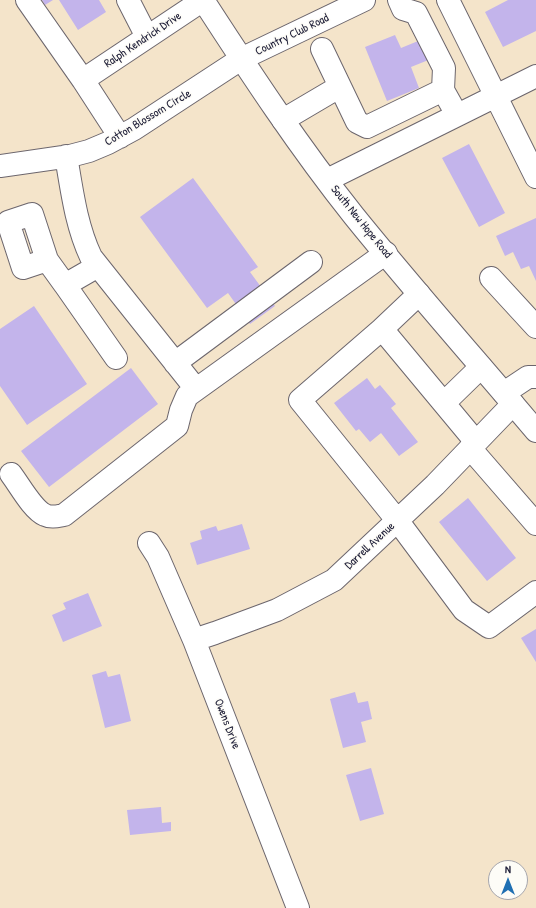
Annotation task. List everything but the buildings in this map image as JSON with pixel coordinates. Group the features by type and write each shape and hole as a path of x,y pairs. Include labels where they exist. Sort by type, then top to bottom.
{"street":[{"path":"27,0 120,136"},
{"path":"128,0 147,37"},
{"name":"Ralph Kendrick Drive","path":"83,80 203,0"},
{"name":"South New Hope Road","path":"203,0 283,120 354,215 536,431"},
{"name":"Country Club Road","path":"242,59 364,0"},
{"path":"399,0 403,9 416,13 444,68 443,90 457,115"},
{"path":"448,0 536,177"},
{"path":"322,49 357,122 367,127 443,90"},
{"name":"Cotton Blossom Circle","path":"0,166 89,151 134,129 242,59"},
{"path":"327,180 536,76"},
{"path":"283,120 339,87"},
{"path":"66,156 74,206 83,240 90,257 196,389"},
{"path":"11,474 37,510 46,516 55,517 64,515 177,426 181,410 187,396 386,253"},
{"path":"48,260 116,358"},
{"path":"175,363 311,262"},
{"path":"65,285 98,266"},
{"path":"491,278 536,327"},
{"path":"419,294 382,329 300,400 397,520 464,610 489,627 536,592"},
{"path":"382,329 444,403 473,445 536,524"},
{"path":"444,403 481,367"},
{"name":"Darrell Avenue","path":"194,640 277,610 334,580 435,485 473,445 508,398 533,372"},
{"name":"Owens Drive","path":"149,542 158,557 194,640 298,908"}]}
